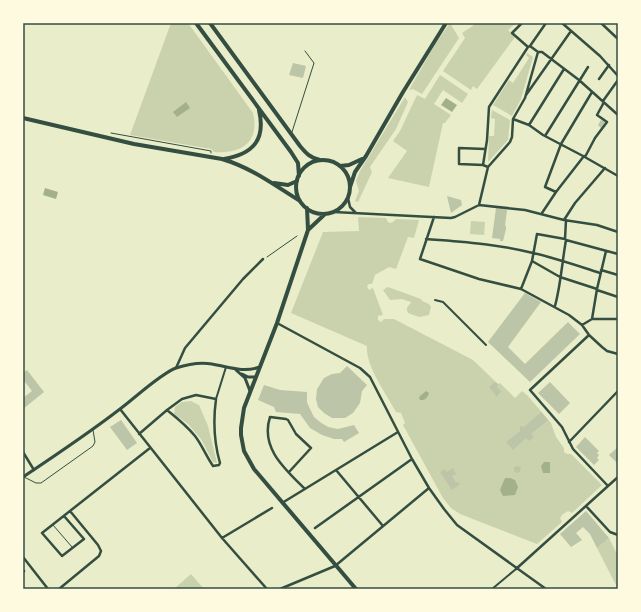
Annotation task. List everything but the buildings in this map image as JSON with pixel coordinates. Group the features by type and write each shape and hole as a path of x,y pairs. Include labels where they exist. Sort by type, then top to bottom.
{"main road":[{"path":"196,23 298,163 296,187 300,200 306,208 318,214 334,212 339,209 348,198 355,172 446,23"},
{"path":"210,23 291,135 307,154 313,158 334,162 340,166 349,179 350,186"},
{"path":"222,159 239,155 253,147 260,135 262,126 258,108"},
{"path":"23,118 134,144 222,159 246,167 258,173 300,200"},
{"path":"340,166 356,163 366,156"},
{"path":"298,176 307,165 320,160"},
{"path":"272,183 288,184 297,181"},
{"path":"306,208 308,230 277,324 244,408 241,428 244,451 254,469 356,589"},
{"path":"308,230 325,214"}],"street":[{"path":"522,23 512,33 538,52 542,52 579,80 603,103 618,114"},
{"path":"483,165 487,140 489,108 529,46 546,23"},
{"path":"562,23 600,56 618,76"},
{"path":"601,23 618,39"},
{"path":"479,205 488,167 510,142 512,137 513,119 544,69 552,60 571,31"},
{"path":"525,98 538,52"},
{"path":"599,79 609,65"},
{"path":"545,136 588,67"},
{"path":"529,125 564,69"},
{"path":"542,213 607,122 597,115 618,80"},
{"path":"556,192 545,187 561,144 592,92"},
{"path":"513,119 529,125 545,136 618,175"},
{"path":"485,149 459,148 459,164 483,165 488,167"},
{"path":"554,306 560,287 565,239 565,220 575,203 605,168"},
{"path":"348,198 350,207 355,213"},
{"path":"334,212 455,217 479,205 542,213 565,220 597,224 618,231"},
{"path":"434,217 420,258 479,279 521,289 569,315 607,351 618,354"},
{"path":"521,289 532,261 538,234 565,239 618,254"},
{"path":"426,239 490,244 533,253 562,262 618,275"},
{"path":"592,319 606,251"},
{"path":"176,368 185,348 239,283 263,259"},
{"path":"532,261 560,277 618,297"},
{"path":"435,300 443,302 486,345"},
{"path":"582,326 592,319 618,319"},
{"path":"277,324 360,368 370,377 412,459 429,488 457,525 546,589"},
{"path":"589,335 530,390 562,428 573,449 608,486"},
{"path":"23,477 120,410 176,368 200,364 212,364 236,370 248,376 256,377"},
{"path":"167,410 189,429 201,444 213,466 219,465 220,463 215,442 214,425 216,399 226,367"},
{"path":"236,370 246,370 260,367"},
{"path":"236,370 245,378 251,391"},
{"path":"569,442 618,391"},
{"path":"139,434 167,410 188,396 196,395 216,399"},
{"path":"120,410 222,538 267,589"},
{"path":"289,472 311,448 296,434 286,418 270,417 267,426 270,446 276,457 289,472 305,489"},
{"path":"282,503 398,432"},
{"path":"64,516 84,538 62,556 42,534 70,511 150,448"},
{"path":"23,452 34,470"},
{"path":"315,528 412,459"},
{"path":"336,470 384,526"},
{"path":"492,589 618,477"},
{"path":"280,589 335,566 429,488"},
{"path":"586,506 610,532 618,535"},
{"path":"222,538 272,508"},
{"path":"59,589 100,556 101,550 70,511"},
{"path":"23,557 48,589"}],"lane":[{"path":"291,135 314,62 305,51"},
{"path":"23,477 36,483 41,483 93,446 95,442 92,429"},
{"path":"53,525 72,548"}],"path":[{"path":"111,133 211,151"},
{"path":"263,259 297,236"}],"shaded area":[{"path":"171,23 188,23 253,113 254,132 251,139 240,148 232,151 214,152 211,149 130,135"},
{"path":"450,23 459,38 422,94 413,89 409,90 434,46"},
{"path":"477,23 516,23 508,30 515,37 477,89 473,86 471,90 443,71 465,38 462,33"},
{"path":"527,53 533,57 521,99 512,116 493,105 509,80 513,83 529,58 526,55"},
{"path":"440,75 468,94 462,103 443,90 434,104 451,115 445,123 443,123 429,187 388,178 407,151 393,141 400,131 417,95 425,99"},
{"path":"405,97 408,102 396,129 370,167 372,172 358,202 355,201 359,191 356,181 360,171"},
{"path":"446,98 457,105 452,112 441,105"},
{"path":"186,102 190,108 177,117 173,112"},
{"path":"492,110 510,120 508,140 488,162 489,136 494,136 495,119 491,118"},
{"path":"45,188 58,192 56,199 43,195"},
{"path":"358,217 386,218 390,223 396,219 419,220 414,238 408,237 396,269 389,267 375,275 372,284 367,286 369,290 373,288 383,315 378,316 378,320 381,322 384,319 394,319 473,360 515,398 522,391 551,423 556,437 564,448 564,452 571,454 602,485 572,513 568,511 563,514 560,518 562,522 537,544 460,514 451,508 443,498 403,425 405,423 401,413 396,412 377,380 369,362 367,346 291,313 323,232 359,231"},
{"path":"471,221 485,222 484,235 470,234"},
{"path":"388,287 421,299 429,304 431,307 429,315 419,317 408,313 407,308 411,302 402,299 390,300 383,290"},
{"path":"426,391 429,393 427,397 420,400 420,396"},
{"path":"191,401 199,405 208,426 217,463 213,462 201,439 188,424 174,414 175,407 182,402"},
{"path":"544,462 550,462 550,473 543,473 541,466"},
{"path":"505,478 515,480 518,487 515,495 503,496 500,490"},
{"path":"609,538 618,556 618,589 597,548"},
{"path":"191,574 204,589 174,589"}]}
